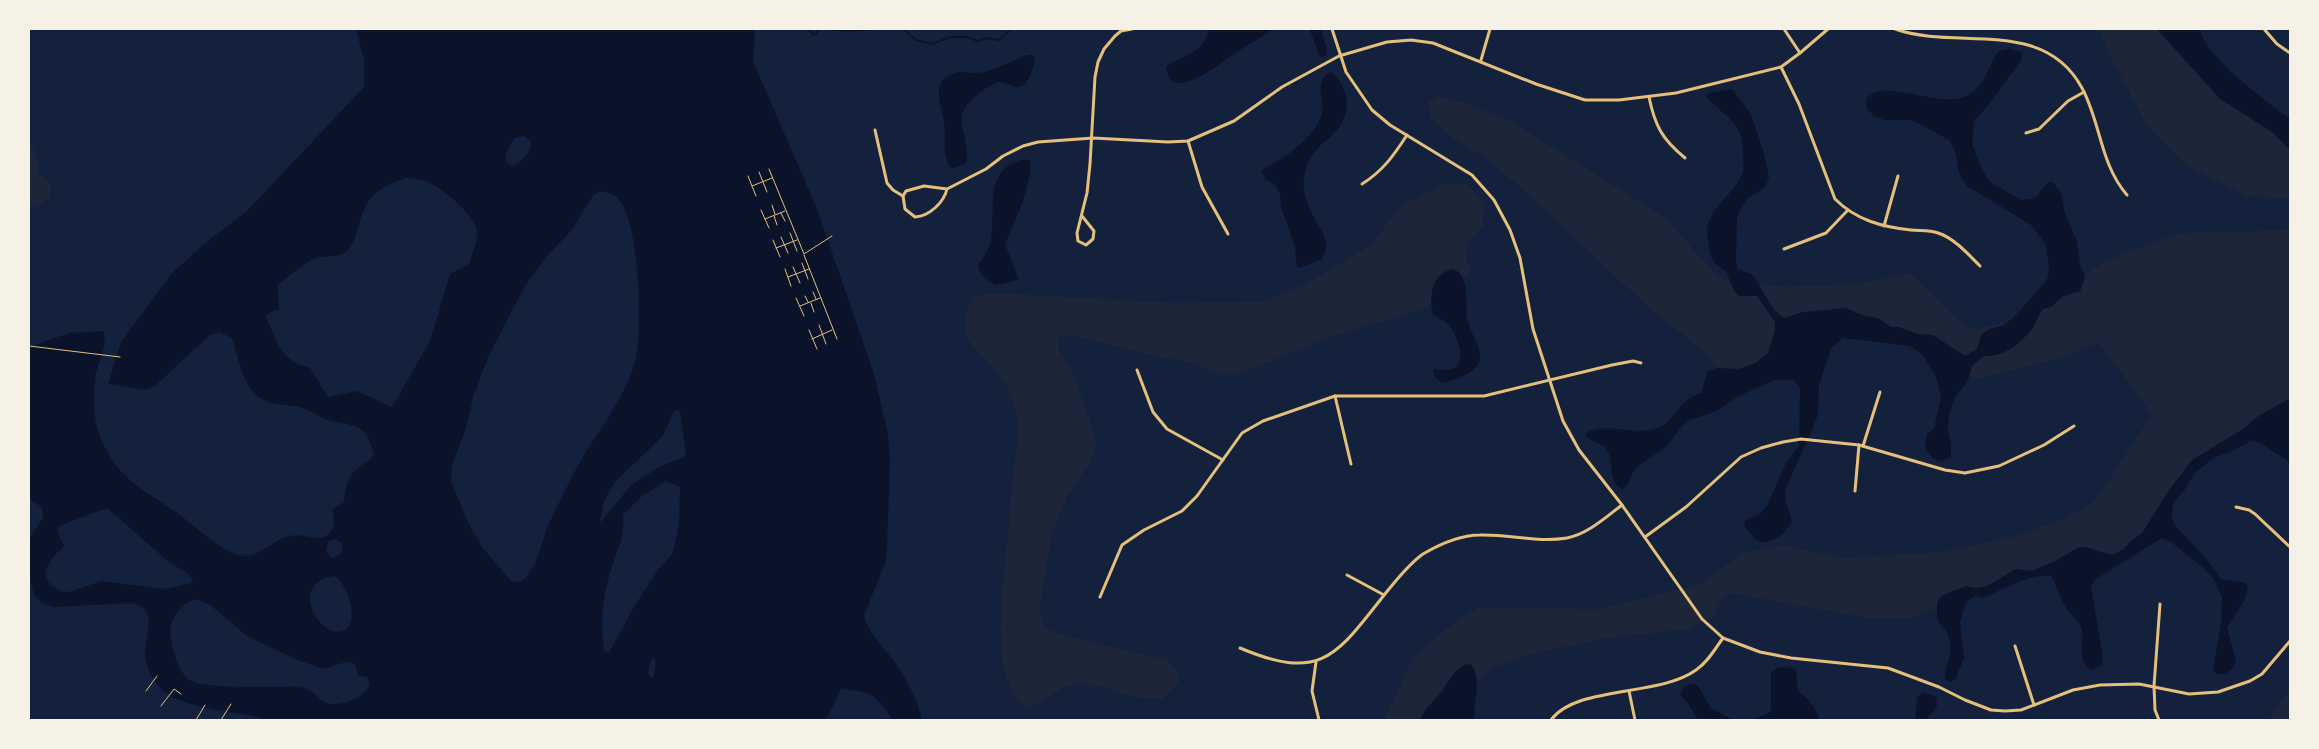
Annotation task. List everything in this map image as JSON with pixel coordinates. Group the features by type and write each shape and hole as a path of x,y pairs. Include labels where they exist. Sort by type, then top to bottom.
{"street":[{"path":"1082,216 1094,230 1093,239 1086,245 1082,244 1077,238 1093,138 1094,77 1104,49 1121,30 1132,29"},
{"path":"1332,29 1339,56 1346,72 1372,110 1407,135 1472,175 1488,192 1502,213 1520,258 1533,329 1563,421 1579,450 1622,505 1702,619 1723,638 1742,646 1791,658 1888,668 1932,684 1991,710 2021,710 2074,690 2119,683 2154,686 2189,694 2218,692 2262,674 2290,641"},
{"path":"1481,60 1490,29"},
{"path":"1784,29 1800,53"},
{"path":"948,189 940,202 930,212 921,217 915,217 905,210 903,196 906,191 916,188 948,189 986,169 1023,146 1056,139 1093,138 1168,142 1188,141 1234,121 1282,87 1339,56 1387,42 1411,40 1433,43 1481,60 1536,84 1586,100 1649,98 1781,67 1828,29"},
{"path":"1895,29 1917,34 2013,41 2036,47 2054,56 2068,68 2084,92 2106,162 2113,177 2127,195"},
{"path":"2264,29 2277,44 2290,53"},
{"path":"1781,67 1802,113 1828,185 1835,199 1847,211 1869,222 1884,226 1939,233 1950,239 1980,266"},
{"path":"2026,133 2039,129 2068,101 2084,92"},
{"path":"1649,98 1652,115 1664,139 1685,158"},
{"path":"875,130 887,184 892,190 903,196"},
{"path":"1362,184 1377,175 1389,162 1407,135"},
{"path":"1188,141 1202,187 1228,234"},
{"path":"1884,226 1898,176"},
{"path":"1784,249 1826,233 1847,211"},
{"path":"1100,597 1122,545 1144,530 1182,511 1197,496 1242,433 1263,421 1335,396 1484,396 1612,364 1633,361 1641,363"},
{"path":"1137,370 1153,412 1166,429 1223,460"},
{"path":"1855,490 1861,446 1880,392"},
{"path":"1335,396 1351,464"},
{"path":"1645,537 1686,507 1742,458 1760,448 1801,438 1861,446 1946,470 1965,473 1999,466 2044,445 2074,426"},
{"path":"1240,648 1282,662 1316,662 1324,659 1338,648 1360,626 1402,573 1422,555 1449,541 1478,535 1541,539 1568,538 1590,529 1622,505"},
{"path":"2236,508 2249,510 2255,514 2290,547"},
{"path":"1347,575 1384,595"},
{"path":"2159,720 2155,710 2154,686 2160,604"},
{"path":"1551,720 1565,707 1673,680 1694,671 1703,664 1723,638"},
{"path":"2015,646 2034,705"},
{"path":"1316,662 1312,691 1319,720"},
{"path":"1629,691 1635,720"}],"path":[{"path":"770,168 837,340"},
{"path":"759,172 767,192"},
{"path":"748,176 756,196"},
{"path":"752,186 773,178"},
{"path":"772,205 777,225"},
{"path":"761,210 769,228"},
{"path":"765,219 786,210"},
{"path":"781,212 785,221"},
{"path":"790,234 796,251"},
{"path":"781,236 788,253"},
{"path":"804,254 832,236"},
{"path":"773,240 780,257"},
{"path":"776,248 798,240"},
{"path":"802,263 808,279"},
{"path":"793,266 800,283"},
{"path":"785,269 791,286"},
{"path":"788,277 810,269"},
{"path":"813,292 816,300"},
{"path":"805,296 814,312"},
{"path":"796,298 804,316"},
{"path":"800,306 821,298"},
{"path":"819,325 826,344"},
{"path":"809,330 817,349"},
{"path":"812,339 834,330"},
{"path":"29,346 120,357"},
{"path":"146,692 157,676"},
{"path":"162,706 174,690 181,694"},
{"path":"221,720 231,704"},
{"path":"196,720 205,705"}],"shaded area":[{"path":"356,29 753,29 755,36 753,61 817,209 874,374 887,430 890,456 887,550 885,563 864,616 873,634 894,661 907,682 915,697 922,720 893,720 877,700 867,693 841,689 826,720 269,720 183,702 162,690 154,680 146,662 148,615 144,609 134,603 53,607 43,604 34,595 29,576 29,539 43,518 42,507 29,499 29,347 69,333 103,331 104,347 96,374 94,396 97,428 111,458 125,475 142,490 180,515 216,544 239,555 253,555 290,536 323,537 330,533 334,527 332,509 344,502 346,488 354,471 374,455 371,444 363,431 353,425 327,420 309,410 270,403 259,397 248,385 232,338 219,332 210,335 155,386 144,390 108,384 121,342 172,273 210,239 247,211 364,87 364,60","holes":["524,136 531,141 530,149 526,156 512,166 507,163 506,156 515,138","406,178 423,180 446,193 461,207 473,221 477,231 469,264 450,274 430,341 392,407 357,391 328,397 310,368 292,360 281,349 265,315 279,309 278,284 313,259 337,256 349,249 354,241 361,216 369,201 387,186","601,191 618,199 627,214 636,258 638,284 639,310 636,354 633,369 627,383 613,410 580,462 549,523 533,566 523,579 515,582 511,581 482,547 467,520 451,481 452,466 466,428 474,394 489,355 525,286 547,256 571,231 594,194","677,409 680,412 686,454 684,457 659,467 631,485 600,523 604,501 615,482 663,436 673,413","666,481 680,487 679,523 673,553 658,570 635,605 610,651 605,653 602,631 604,597 620,546 623,515 642,496","107,508 169,562 189,574 193,581 192,583 166,589 101,581 70,592 60,591 48,582 45,571 52,558 64,546 57,531 59,526","336,539 342,543 342,549 339,555 331,558 326,550 329,541","335,576 339,580 347,592 351,608 351,622 348,627 339,632 330,630 321,623 314,613 310,601 312,590 319,581","196,599 210,605 247,636 295,659 324,669 346,662 355,664 358,676 367,677 370,685 364,693 355,699 330,704 303,687 223,686 200,684 191,681 181,671 174,654 171,636 172,622 185,605","652,658 656,660 654,676 651,678 648,672"]},
{"path":"1209,29 1273,29 1199,77 1187,82 1177,83 1170,78 1166,67 1192,53 1202,45"},
{"path":"1300,29 1321,29 1327,50 1326,55 1322,57 1319,55 1310,30"},
{"path":"2099,29 2180,29 2290,125 2290,201 2289,198 2247,196 2184,164 2147,125 2113,62"},
{"path":"2157,29 2200,29 2204,40 2212,52 2224,65 2290,119 2290,150 2272,132 2220,99"},
{"path":"2010,49 2022,52 2022,59 1990,103 1974,121 1972,144 1982,169 1990,182 2021,200 2035,198 2048,182 2053,182 2061,193 2065,214 2077,241 2080,264 2085,277 2080,291 2062,297 2053,306 2043,309 2031,330 2016,345 2004,352 1984,356 1972,366 1968,381 1956,396 1949,413 1948,432 1951,443 1951,458 1939,461 1934,459 1928,453 1925,445 1927,434 1934,428 1941,398 1936,377 1922,354 1910,346 1843,338 1832,347 1819,384 1818,415 1785,491 1786,503 1792,521 1777,538 1766,542 1756,540 1745,528 1744,523 1759,514 1767,506 1787,461 1799,446 1800,388 1793,380 1774,380 1737,397 1717,411 1690,420 1682,426 1666,447 1639,465 1633,472 1627,486 1622,489 1618,486 1613,477 1608,452 1603,446 1585,436 1587,432 1605,428 1642,431 1651,430 1666,424 1681,405 1692,396 1701,393 1708,371 1717,368 1739,369 1757,362 1768,353 1775,330 1775,322 1757,296 1739,296 1734,291 1726,271 1714,262 1711,256 1707,231 1709,221 1718,206 1740,179 1743,171 1743,148 1741,136 1735,124 1710,101 1706,96 1708,93 1732,89 1751,114 1764,153 1769,178 1765,187 1747,199 1737,216 1736,261 1738,269 1751,274 1755,278 1774,310 1784,318 1803,312 1846,308 1865,316 1878,318 1891,327 1899,327 1918,334 1933,335 1965,356 1977,349 1981,335 1989,329 2004,325 2013,318 2047,280 2049,268 2046,245 2031,225 1967,186 1959,173 1955,151 1949,140 1912,120 1884,120 1874,116 1867,109 1866,99 1875,92 1887,90 1931,98 1960,98 1977,89 1999,51"},
{"path":"1028,55 1033,55 1035,58 1029,78 1023,85 1019,87 998,82 979,93 968,104 962,117 967,148 966,163 954,168 950,167 946,156 944,122 939,93 942,81 947,76 958,72 978,73 991,70"},
{"path":"1331,72 1340,81 1344,89 1347,102 1346,114 1336,131 1310,158 1304,175 1304,189 1308,203 1313,217 1324,235 1326,247 1322,259 1300,268 1297,267 1295,247 1281,207 1280,194 1275,185 1266,180 1261,171 1292,151 1314,129 1321,117 1322,111 1322,81"},
{"path":"1439,96 1465,103 1512,122 1664,217 1718,277 1745,284 1783,287 1859,284 1910,273 1964,326 1976,329 2022,319 2105,261 2179,233 2290,230 2290,406 2202,459 2151,538 2109,562 2016,578 1909,618 1868,618 1730,593 1721,600 1715,616 1688,629 1608,638 1527,655 1491,669 1462,693 1444,720 1384,720 1414,656 1460,618 1479,608 1600,609 1699,585 1742,553 1785,545 1842,558 1943,552 2017,536 2068,517 2096,500 2152,414 2099,343 2054,360 1976,379 1905,336 1862,330 1726,379 1706,353 1649,308 1527,193 1483,156 1450,136 1431,118 1428,102"},
{"path":"29,140 37,160 39,172 49,180 52,189 49,197 35,208 29,203"},
{"path":"1025,159 1030,161 1029,181 1005,244 1019,280 995,285 984,277 978,265 990,244 996,182 1002,172 1011,164"},
{"path":"1467,183 1484,205 1483,226 1468,246 1467,257 1470,271 1458,287 1421,310 1337,335 1240,373 1218,373 1192,363 1073,336 1059,337 1059,349 1075,378 1093,431 1096,447 1087,467 1066,498 1051,537 1039,610 1044,627 1059,634 1093,643 1166,659 1177,670 1180,680 1163,699 1139,698 1086,684 1069,686 1058,690 1029,708 1016,698 1005,673 1002,655 1001,618 1018,427 1012,398 1008,389 1000,376 968,338 965,327 966,313 973,296 995,293 1174,303 1261,302 1306,284 1371,245 1401,205 1445,184"},
{"path":"1453,269 1459,272 1465,284 1468,322 1479,347 1480,357 1476,367 1468,374 1442,383 1435,377 1434,369 1454,369 1458,365 1460,359 1459,344 1449,326 1433,315 1431,301 1433,287 1440,275"},
{"path":"2290,398 2290,463 2261,443 2251,441 2213,458 2194,474 2184,491 2173,503 2172,519 2177,528 2205,557 2221,579 2246,583 2248,587 2244,601 2227,628 2236,660 2232,669 2225,674 2216,674 2213,669 2221,623 2222,597 2213,578 2171,542 2162,538 2096,579 2091,586 2103,659 2102,665 2091,670 2087,667 2082,652 2081,627 2066,608 2051,576 2043,576 2025,579 1983,598 1975,596 1966,602 1960,622 1964,658 1955,680 1949,682 1945,679 1950,654 1950,642 1947,632 1939,623 1937,614 1937,603 1941,596 1966,586 1977,588 1987,586 2016,569 2032,571 2057,560 2079,547 2086,547 2108,554 2114,554 2123,550 2142,533 2169,490 2192,460 2243,429 2257,417"},
{"path":"1466,664 1472,665 1476,677 1475,720 1420,720 1452,676"},
{"path":"1779,667 1796,670 1798,691 1812,704 1820,720 1751,720 1767,714 1771,710 1771,673"},
{"path":"1690,684 1698,686 1711,708 1733,720 1698,720 1687,702 1680,695 1683,688"},
{"path":"2290,689 2290,720 2268,720"},
{"path":"1922,692 1936,697 1937,706 1926,720 1915,720 1917,698"}],"waterway":[{"path":"809,29 814,35 821,29"},
{"path":"827,29 850,31 876,29"},
{"path":"877,29 903,29 916,40 931,44 951,37 967,37 978,41 988,38 999,40 1011,29"}]}
